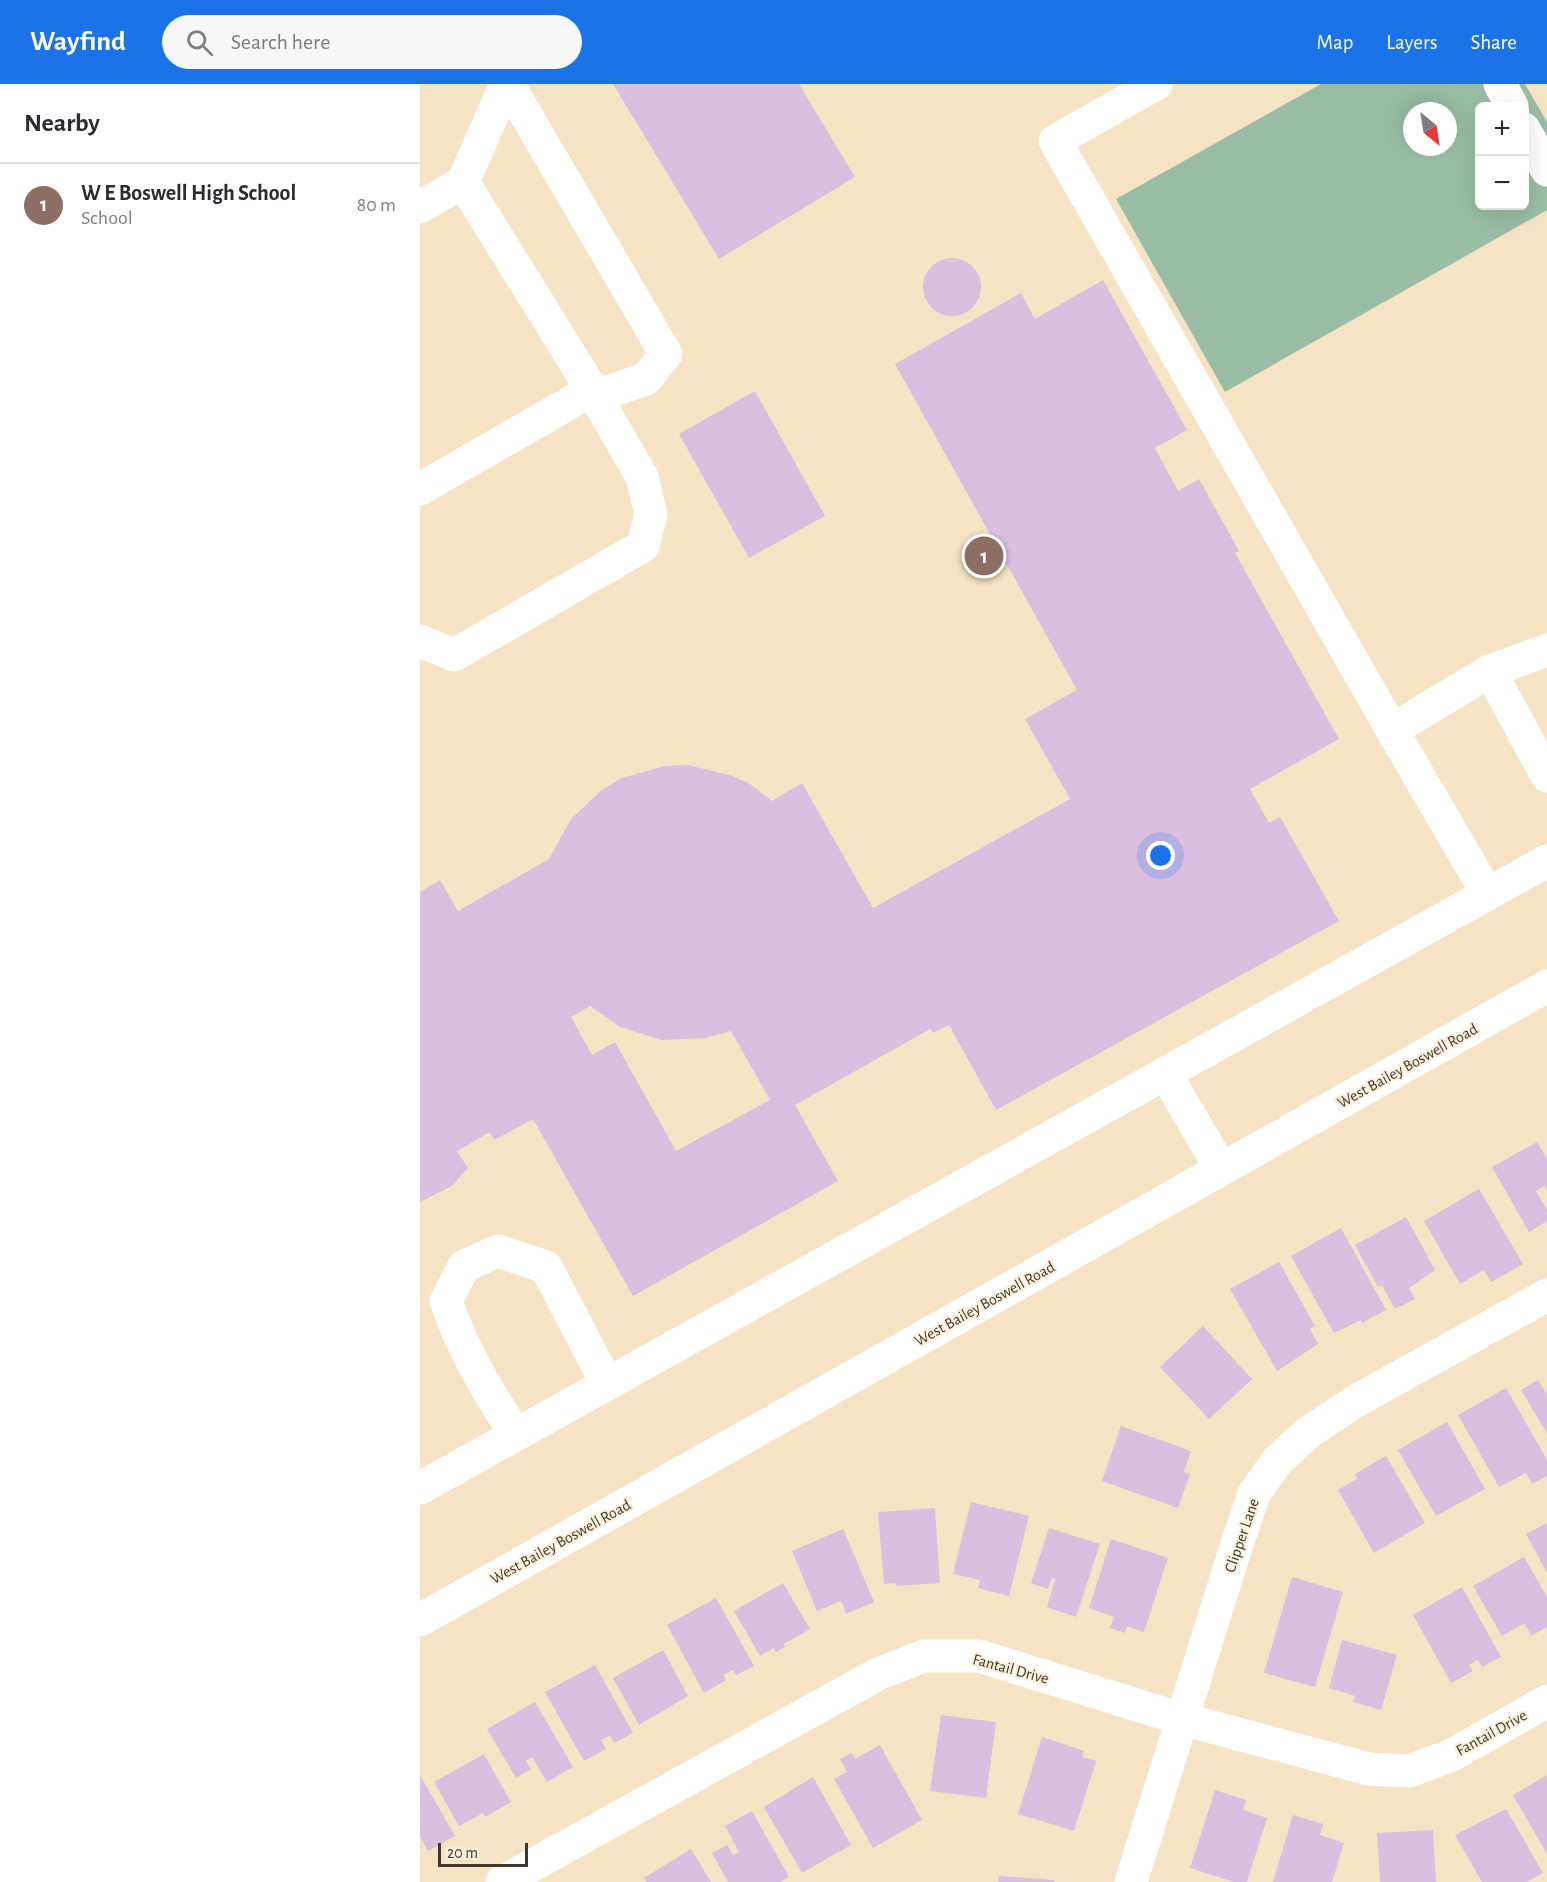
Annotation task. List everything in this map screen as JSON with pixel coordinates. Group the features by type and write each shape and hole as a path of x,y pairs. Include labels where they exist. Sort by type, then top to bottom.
{"street":[{"path":"420,207 463,182 507,84"},
{"path":"420,489 592,390 607,392 646,379 666,354 507,84"},
{"path":"1156,84 1055,141 1487,893"},
{"path":"1500,84 1510,102"},
{"path":"1529,138 1547,170"},
{"path":"420,640 454,655 643,546 651,515 642,477 592,390 463,182"},
{"path":"1392,730 1490,671 1547,650"},
{"path":"1490,671 1547,776"},
{"path":"420,1488 1547,861"},
{"name":"West Bailey Boswell Road","path":"420,1620 1547,986"},
{"path":"1165,1073 1221,1169"},
{"path":"516,1434 493,1401 459,1340 446,1301 464,1266 498,1251 546,1267 607,1384"},
{"name":"Clipper Lane","path":"1131,1882 1254,1494 1277,1461 1309,1432 1356,1401 1547,1294"},
{"name":"Fantail Drive","path":"502,1882 878,1674 924,1656 979,1656 1182,1719 1369,1769 1409,1771 1452,1755 1547,1701"}],"green space":[{"path":"1321,84 1525,84 1547,122 1547,210 1225,392 1116,199"}],"building":[{"path":"613,84 799,84 855,177 719,259"},
{"path":"946,258 958,258 973,266 981,281 981,293 973,308 958,316 946,316 931,308 923,293 923,281 931,266"},
{"path":"1103,280 1187,430 1155,448 1178,491 1199,479 1239,551 1235,553 1339,739 1250,789 1269,823 1280,817 1339,921 996,1110 949,1025 933,1033 930,1029 795,1105 838,1181 633,1296 533,1119 494,1140 490,1132 457,1151 468,1168 452,1186 420,1202 420,892 440,880 458,911 549,859 571,819 603,789 622,778 665,766 687,765 730,775 750,784 772,801 802,783 873,908 1070,799 1025,719 1077,690 895,364 1021,293 1035,319","holes":["590,1006 620,1027 662,1040 706,1038 731,1031 770,1100 676,1151 615,1042 592,1055 571,1017"]},
{"path":"755,391 825,516 749,558 679,434"},
{"path":"1537,1142 1547,1159 1547,1191 1544,1186 1536,1191 1547,1210 1547,1221 1529,1232 1492,1167"},
{"path":"1479,1189 1523,1264 1491,1282 1484,1270 1460,1284 1424,1221"},
{"path":"1406,1217 1435,1270 1409,1288 1415,1299 1395,1309 1382,1285 1378,1287 1355,1245"},
{"path":"1341,1228 1386,1310 1362,1323 1361,1320 1334,1333 1291,1256"},
{"path":"1279,1262 1315,1326 1310,1329 1318,1344 1277,1371 1230,1289"},
{"path":"1203,1326 1252,1379 1209,1419 1160,1367"},
{"path":"1538,1380 1547,1394 1547,1433 1521,1390"},
{"path":"1506,1388 1547,1460 1547,1476 1532,1484 1526,1473 1499,1487 1458,1415"},
{"path":"1447,1422 1485,1489 1436,1516 1398,1450"},
{"path":"1121,1426 1191,1451 1184,1472 1190,1474 1178,1508 1102,1481"},
{"path":"1386,1456 1425,1523 1374,1553 1338,1490 1357,1479 1355,1474"},
{"path":"971,1502 1029,1516 1009,1596 978,1588 980,1580 953,1574"},
{"path":"935,1508 940,1583 896,1586 895,1583 884,1584 878,1512"},
{"path":"1547,1523 1547,1573 1526,1534"},
{"path":"1049,1528 1100,1544 1076,1617 1047,1607 1055,1580 1052,1578 1048,1589 1031,1583"},
{"path":"843,1529 874,1602 846,1614 841,1601 817,1611 792,1551"},
{"path":"1111,1539 1168,1558 1144,1632 1127,1626 1125,1633 1110,1628 1114,1617 1089,1608"},
{"path":"1524,1557 1547,1597 1547,1627 1531,1636 1525,1623 1502,1636 1473,1586"},
{"path":"1292,1577 1343,1592 1315,1687 1264,1673"},
{"path":"783,1583 810,1629 784,1644 785,1647 776,1652 774,1648 760,1656 734,1611"},
{"path":"1462,1587 1501,1657 1482,1667 1478,1660 1469,1665 1473,1671 1451,1683 1413,1615"},
{"path":"716,1598 754,1666 736,1675 733,1670 723,1675 726,1680 704,1693 667,1625"},
{"path":"1342,1640 1397,1655 1381,1710 1353,1702 1355,1696 1329,1688"},
{"path":"663,1650 688,1696 639,1725 613,1678"},
{"path":"595,1665 633,1733 614,1743 610,1735 601,1740 606,1749 584,1761 545,1692"},
{"path":"535,1702 573,1767 547,1782 532,1757 526,1761 531,1769 516,1778 487,1729"},
{"path":"941,1715 996,1722 986,1798 930,1791"},
{"path":"1042,1737 1084,1751 1082,1757 1096,1761 1074,1831 1018,1814"},
{"path":"880,1745 922,1820 873,1848 834,1779 847,1772 840,1759 852,1753 855,1759"},
{"path":"484,1754 511,1802 485,1817 483,1813 459,1826 434,1782"},
{"path":"420,1775 455,1836 428,1851 420,1837"},
{"path":"1547,1775 1547,1854 1513,1795"},
{"path":"813,1777 851,1845 802,1873 764,1807"},
{"path":"1215,1790 1246,1800 1243,1810 1267,1818 1247,1882 1234,1882 1190,1868"},
{"path":"1506,1809 1543,1873 1527,1882 1482,1882 1455,1835"},
{"path":"752,1811 789,1877 780,1882 728,1882 712,1853 727,1845 733,1855 739,1852 725,1826"},
{"path":"1293,1815 1323,1824 1320,1835 1344,1843 1332,1882 1273,1882"},
{"path":"1433,1830 1436,1882 1380,1882 1377,1833"},
{"path":"691,1849 711,1882 646,1882 644,1878"},
{"path":"999,1876 1054,1880 1054,1882 998,1882"}],"place":[{"name":"W E Boswell High School","path":"984,556"}]}
